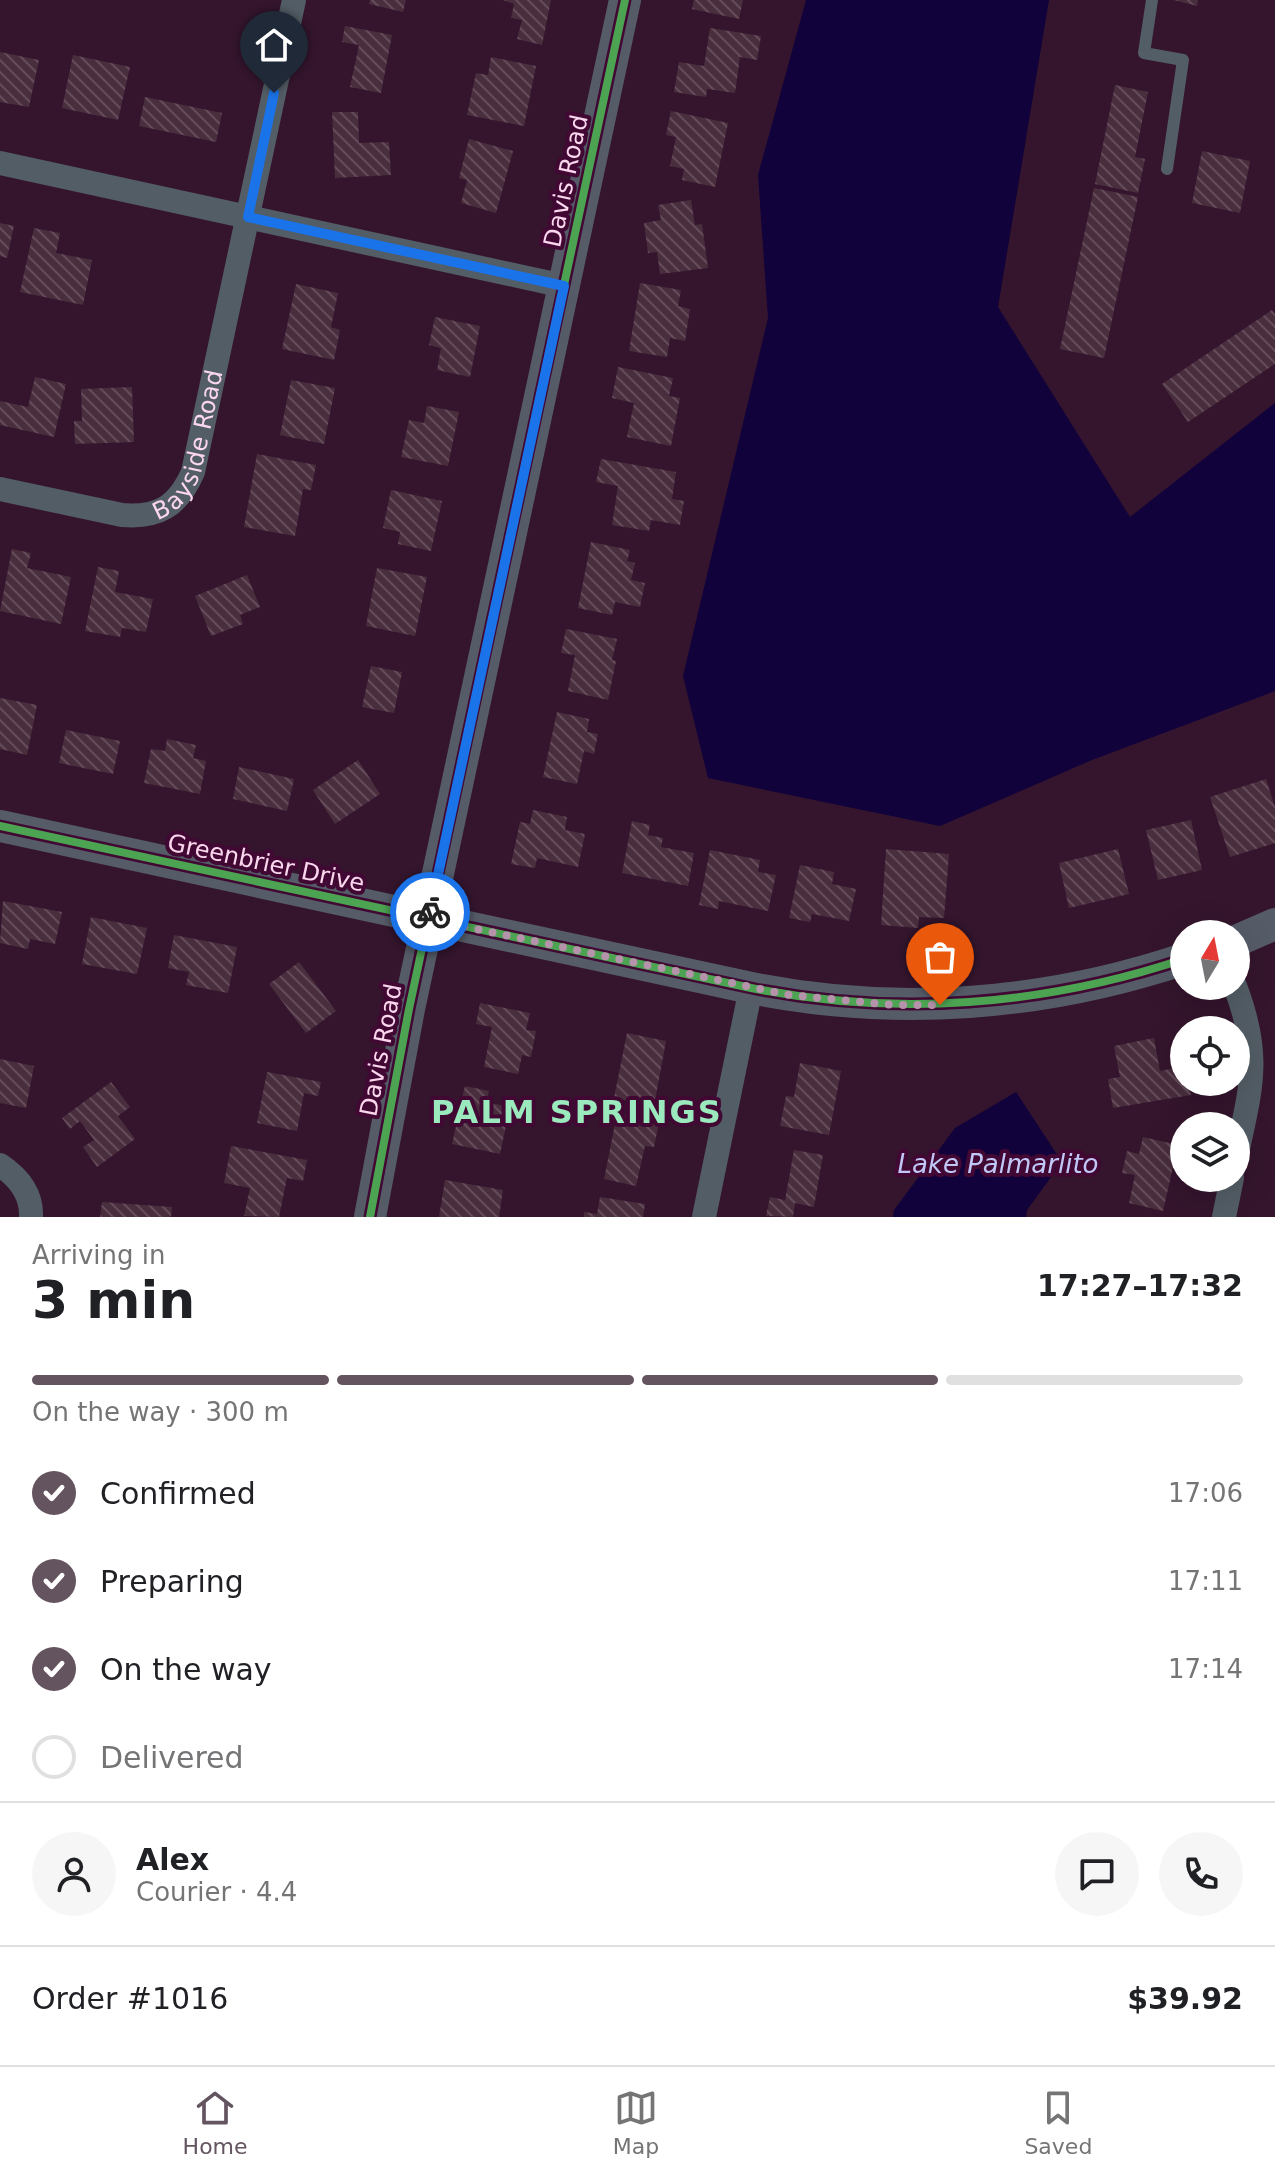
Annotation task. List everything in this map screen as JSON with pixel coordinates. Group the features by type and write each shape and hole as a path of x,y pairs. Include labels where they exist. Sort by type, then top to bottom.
{"street":[{"name":"Bayside Road","path":"0,489 122,515 149,514 174,503 186,489 193,472 294,0"},
{"name":"Davis Road","path":"370,1217 429,919 625,0"},
{"path":"0,163 564,286"},
{"name":"Greenbrier Drive","path":"0,826 751,988 824,1000 894,1005 963,1004 1085,987 1170,963"},
{"path":"1250,935 1275,924"},
{"path":"704,1217 751,988"},
{"path":"1240,1000 1253,1053 1246,1112"},
{"path":"0,1165 16,1177 26,1192 31,1217"},
{"path":"1224,1217 1229,1192"}],"lane":[{"path":"1152,0 1144,53 1183,60 1167,169"}],"water":[{"path":"806,0 1049,0 998,307 1130,517 1275,403 1275,691 1092,760 940,826 708,778 683,676 768,318 758,175"},
{"name":"Lake Palmarlito","path":"1016,1092 1062,1162 1027,1210 1026,1217 893,1217 894,1210 955,1128"}],"building":[{"path":"370,0 406,0 403,12 369,4"},
{"path":"503,0 551,0 542,45 517,39 522,20 511,18 514,4"},
{"path":"694,0 743,0 739,19 692,9"},
{"path":"1174,0 1198,0 1197,6"},
{"path":"345,26 392,35 381,93 350,87 359,45 342,42"},
{"path":"710,28 761,36 757,60 740,57 735,93 707,89 706,97 674,92 679,62 704,66"},
{"path":"0,52 39,60 29,107 0,102"},
{"path":"73,55 130,67 118,120 62,108"},
{"path":"491,57 536,66 524,126 467,115 476,73 488,75"},
{"path":"1115,85 1148,92 1135,157 1145,159 1138,193 1095,184"},
{"path":"145,97 222,113 216,142 139,126"},
{"path":"671,111 728,123 715,187 682,180 684,169 670,166 676,137 666,135"},
{"path":"332,112 358,112 359,143 389,142 391,175 335,178"},
{"path":"469,139 513,151 496,213 461,203 467,180 459,178"},
{"path":"1202,151 1250,161 1240,213 1192,203"},
{"path":"1094,188 1138,197 1104,358 1060,349"},
{"path":"691,200 695,225 702,224 708,268 660,274 657,252 648,253 644,223 661,220 658,205"},
{"path":"0,223 14,226 7,258 0,256"},
{"path":"34,228 60,233 56,253 92,260 83,305 20,292"},
{"path":"640,283 681,290 678,306 690,309 685,341 670,338 667,357 629,351"},
{"path":"296,284 338,293 331,327 340,330 334,360 282,349"},
{"path":"1272,310 1275,314 1275,364 1188,422 1162,384"},
{"path":"435,317 480,326 470,377 437,370 441,348 429,345"},
{"path":"618,367 673,378 669,396 680,398 671,446 627,437 634,403 612,398"},
{"path":"35,377 66,384 54,437 0,425 0,401 28,407"},
{"path":"291,380 335,388 324,444 280,435"},
{"path":"132,387 134,442 75,444 74,421 82,421 81,389"},
{"path":"427,406 459,412 448,466 401,457 409,420 424,423"},
{"path":"257,454 316,465 311,490 303,489 295,536 244,527"},
{"path":"601,459 676,472 672,499 684,501 680,525 651,520 649,531 612,525 618,486 596,482"},
{"path":"391,490 442,501 431,551 398,544 400,532 383,528"},
{"path":"591,542 630,550 627,561 635,563 631,580 645,583 640,607 615,602 612,615 578,608"},
{"path":"12,549 31,553 27,568 71,577 61,624 0,611"},
{"path":"98,567 119,571 115,592 153,599 146,632 122,628 120,637 85,631"},
{"path":"377,568 427,577 415,636 366,626"},
{"path":"247,575 260,607 240,615 243,624 211,636 195,596"},
{"path":"566,629 617,639 608,700 568,691 575,655 561,653"},
{"path":"371,666 402,672 394,713 362,707"},
{"path":"0,698 37,705 27,755 0,749"},
{"path":"557,712 589,719 587,732 598,734 594,754 584,751 577,784 543,777"},
{"path":"66,730 120,741 113,774 59,763"},
{"path":"167,739 196,745 193,758 206,761 200,794 144,783 151,749 165,751"},
{"path":"358,760 380,794 335,824 313,790"},
{"path":"239,767 294,779 287,811 233,799"},
{"path":"1266,779 1275,807 1275,843 1230,857 1210,797"},
{"path":"533,810 567,817 565,830 585,834 578,867 537,858 535,868 511,864 520,822 530,824"},
{"path":"1191,820 1202,870 1158,880 1146,830"},
{"path":"632,821 650,825 648,835 663,838 661,847 694,853 688,886 622,873"},
{"path":"886,849 949,854 944,918 919,917 918,928 881,925"},
{"path":"1118,849 1129,894 1069,908 1059,863"},
{"path":"710,850 760,860 758,872 776,875 768,911 719,901 718,909 699,905"},
{"path":"800,865 834,872 832,884 856,889 849,921 812,914 810,922 789,918"},
{"path":"3,901 62,912 55,944 30,939 28,949 0,943"},
{"path":"91,917 147,928 137,974 82,964"},
{"path":"174,935 237,947 228,993 186,985 189,972 168,968"},
{"path":"299,962 336,1011 306,1033 269,984"},
{"path":"480,1003 530,1013 526,1030 536,1031 531,1057 522,1055 518,1074 484,1067 492,1027 476,1024"},
{"path":"627,1033 666,1041 654,1106 614,1098"},
{"path":"1154,1038 1160,1071 1170,1069 1170,1096 1185,1096 1113,1108 1108,1079 1120,1077 1114,1046"},
{"path":"0,1059 34,1066 26,1108 0,1103"},
{"path":"800,1063 841,1071 829,1135 780,1126 786,1096 794,1097"},
{"path":"267,1072 321,1082 318,1096 304,1093 297,1131 257,1123"},
{"path":"111,1082 130,1107 118,1116 135,1139 97,1167 83,1147 94,1140 80,1121 70,1129 62,1118"},
{"path":"465,1086 489,1091 486,1102 510,1107 500,1154 452,1144"},
{"path":"617,1114 659,1123 654,1147 645,1146 636,1186 604,1179"},
{"path":"1143,1137 1170,1143 1170,1180 1163,1211 1129,1203 1135,1175 1122,1173 1127,1151 1139,1154"},
{"path":"231,1146 307,1160 303,1181 287,1178 279,1217 244,1216 250,1188 224,1183"},
{"path":"794,1150 823,1155 814,1207 795,1203 793,1217 766,1216 770,1197 785,1200"},
{"path":"445,1180 503,1190 499,1217 439,1217"},
{"path":"600,1197 645,1204 643,1217 584,1217 584,1212 597,1214"},
{"path":"102,1202 172,1207 171,1217 100,1217"}],"cycle path":[{"path":"370,1217 409,1009 625,0"},
{"path":"0,826 751,988 805,997 915,1004 969,1002 1077,987 1170,963"}],"way so far":[{"path":"430,912 429,919 789,995 894,1005 940,1005"}],"district":[{"name":"PALM SPRINGS","path":"577,1112"}],"route":[{"path":"274,93 248,217 564,286 430,912"}]}
